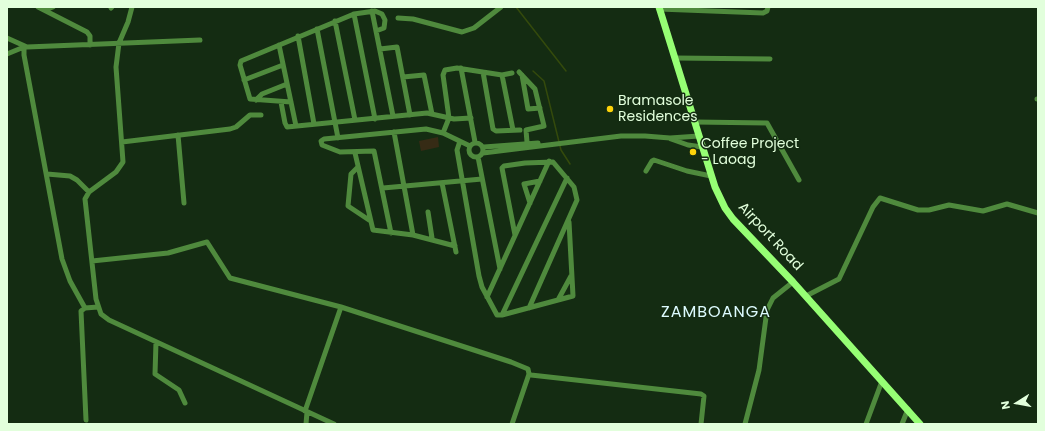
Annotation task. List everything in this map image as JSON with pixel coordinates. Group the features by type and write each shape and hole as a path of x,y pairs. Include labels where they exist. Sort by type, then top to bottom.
{"main road":[{"name":"Airport Road","path":"659,8 711,176 720,198 732,219 806,296 920,424"}],"street":[{"path":"38,7 87,32 90,36 90,45"},
{"path":"44,10 54,7"},
{"path":"132,7 128,22 119,43 116,82 122,142 122,165 111,177 89,192 84,200 98,307 105,318 334,424"},
{"path":"398,18 414,19 462,32 474,28 501,7"},
{"path":"659,8 719,8 763,13 767,11 768,7"},
{"path":"372,11 393,116"},
{"path":"291,102 256,100 249,98 240,65 241,61 354,14 372,11 379,12 385,18 384,28 376,31"},
{"path":"354,14 375,119"},
{"path":"335,21 355,120"},
{"path":"316,29 338,138"},
{"path":"298,36 314,124"},
{"path":"7,38 24,47"},
{"path":"7,54 24,47 200,40"},
{"path":"279,45 296,126"},
{"path":"24,47 24,55 65,269 84,308"},
{"path":"380,49 397,47 410,115"},
{"path":"675,58 770,59"},
{"path":"244,80 283,64"},
{"path":"461,68 475,142"},
{"path":"443,133 449,118 443,73 448,69 461,68 502,75 512,73"},
{"path":"483,72 493,129 496,131 520,130"},
{"path":"527,142 526,130 544,127 540,108 535,89 520,74 528,109 540,108"},
{"path":"403,77 424,75 432,114"},
{"path":"502,75 513,130"},
{"path":"256,100 262,94 287,84"},
{"path":"281,102 285,125 287,127 410,115 432,114 449,118 471,118"},
{"path":"122,142 234,129 247,116 253,114 261,115"},
{"path":"695,122 768,123 799,180"},
{"path":"391,232 383,188 374,151 355,153 340,152 321,144 324,139 426,129 443,133 470,146"},
{"path":"394,132 413,235"},
{"path":"178,135 184,203"},
{"path":"500,269 478,157 483,150 621,136 670,138 699,136"},
{"path":"670,138 688,145 702,147"},
{"path":"460,141 457,150 480,276 487,297 497,315 502,315 573,296 569,222"},
{"path":"470,146 475,142"},
{"path":"475,142 481,144 483,150"},
{"path":"506,147 527,142 545,144"},
{"path":"470,146 470,154 478,157"},
{"path":"355,153 369,220 373,230 432,238 455,246"},
{"path":"646,171 654,160 687,171 711,176"},
{"path":"487,297 549,161"},
{"path":"515,236 507,202 502,168 504,166 549,161 555,163 574,187 577,197 569,222 529,308"},
{"path":"358,167 352,174 348,205 369,220"},
{"path":"47,174 70,176 77,180 89,192"},
{"path":"502,315 567,178"},
{"path":"383,188 482,179"},
{"path":"530,203 524,184 540,181"},
{"path":"442,183 456,252"},
{"path":"806,296 839,279 873,207 880,198 918,210 929,210 949,205 983,211 1007,204 1038,213"},
{"path":"428,212 432,238"},
{"path":"92,260 168,253 206,241 230,278 341,307 511,362 528,369 530,371 512,424"},
{"path":"558,300 571,276"},
{"path":"745,424 759,370 767,310 773,298 793,282"},
{"path":"84,308 98,307"},
{"path":"306,424 306,412 341,307"},
{"path":"84,308 81,312 85,362 86,420"},
{"path":"156,342 155,374 179,390 185,403"},
{"path":"528,374 701,394 704,396 702,424"},
{"path":"866,424 882,381"},
{"path":"902,424 908,409"}],"shaded area":[{"path":"438,137 439,147 421,151 419,141"}],"waterway":[{"path":"516,7 566,71"},
{"path":"533,71 544,81 561,150 570,164"}],"place":[{"name":"Bramasole Residences","path":"610,109"},
{"name":"Coffee Project - Laoag","path":"693,152"}],"district":[{"name":"ZAMBOANGA","path":"716,313"}]}
